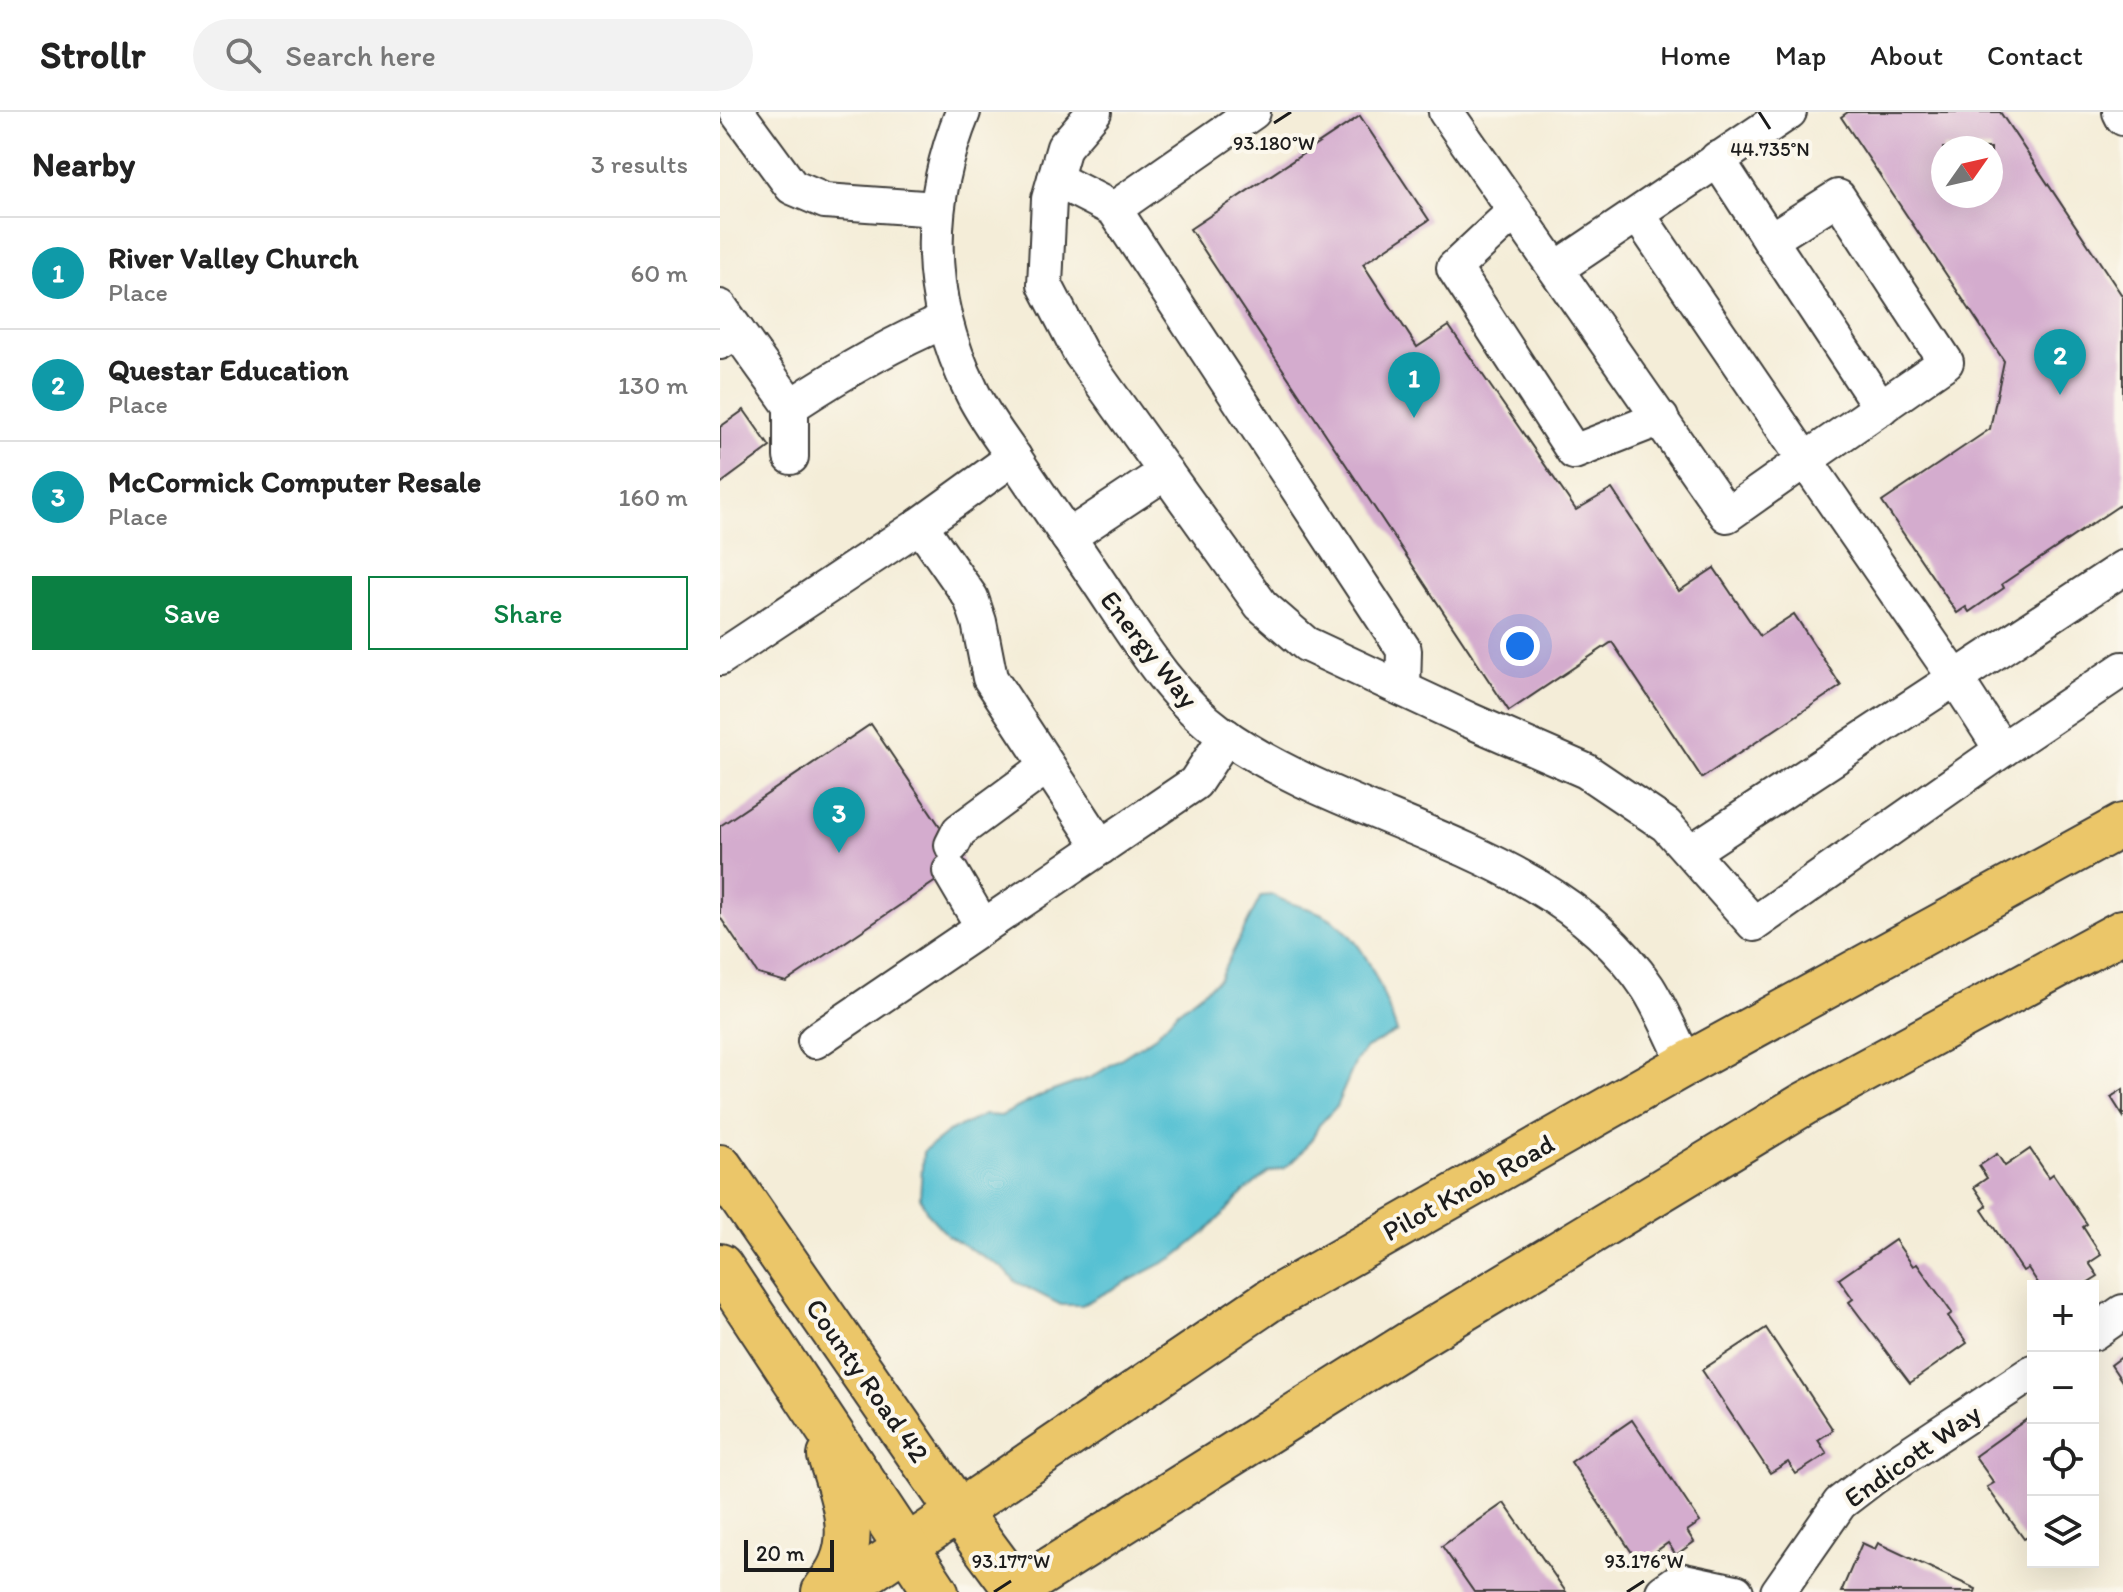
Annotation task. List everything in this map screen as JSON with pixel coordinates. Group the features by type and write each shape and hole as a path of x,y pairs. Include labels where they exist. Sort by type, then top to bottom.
{"highway":[{"name":"County Road 42","path":"720,1167 1016,1591"},
{"name":"County Road 42","path":"720,1266 936,1592"},
{"path":"811,1401 843,1496 849,1530 842,1563 824,1592"}],"main road":[{"name":"Pilot Knob Road","path":"840,1592 1270,1300 1686,1064 2123,825"},
{"path":"1016,1591 1409,1343 1804,1104 2123,931"}],"street":[{"path":"737,112 792,187 825,201 937,209"},
{"name":"Energy Way","path":"963,112 948,150 937,209 937,276 945,321 960,368 972,393 1014,457 1159,668 1186,700 1226,736 1252,754 1289,774 1505,869 1567,904 1618,952 1648,988 1686,1064"},
{"path":"1094,112 1064,147 1049,199 1045,285 1081,354 1261,605 1306,644 1586,771 1666,825 1754,924 2123,669"},
{"path":"1114,209 1253,112"},
{"path":"1446,112 1727,515 1946,362 1838,197 1770,240"},
{"path":"1556,269 1789,112"},
{"path":"2120,112 2123,118"},
{"path":"1717,159 1881,408"},
{"path":"1055,179 1114,209 1404,650 1403,689"},
{"path":"1515,211 1454,268 1574,452 1661,418"},
{"path":"1638,215 2002,750"},
{"path":"791,406 903,338 945,321"},
{"path":"726,327 791,406 791,457"},
{"path":"720,658 920,525 1014,457"},
{"path":"1068,537 1166,472"},
{"path":"920,525 971,598 990,678 1101,847"},
{"path":"1691,852 2123,568"},
{"path":"815,1041 1195,783 1226,736"},
{"path":"983,927 951,858 959,831 1047,766"},
{"path":"2099,1329 2123,1312"},
{"name":"Endicott Way","path":"1778,1592 1840,1503 1874,1477 2027,1376"},
{"path":"1663,1592 1680,1580 1736,1592"}],"water":[{"path":"1273,895 1326,916 1352,938 1371,967 1397,1032 1366,1048 1356,1061 1336,1107 1319,1125 1298,1156 1285,1168 1269,1172 1244,1192 1206,1232 1175,1257 1082,1305 1061,1305 1016,1282 1003,1268 948,1236 927,1213 920,1197 923,1152 948,1132 984,1115 1001,1116 1042,1095 1092,1077 1154,1037 1177,1012 1219,979 1261,896"}],"building":[{"path":"1848,112 2000,112 2123,297 2123,503 2002,584 2004,588 1969,612 1966,607 1957,613 1882,502 1990,429 2004,361 1841,117"},
{"path":"1360,116 1429,220 1363,264 1417,347 1449,326 1576,510 1612,489 1679,591 1714,568 1760,636 1794,614 1841,686 1702,778 1612,642 1509,711 1190,229"},
{"path":"744,410 770,447 720,484 720,427"},
{"path":"871,724 964,862 786,982 758,974 720,917 720,826"},
{"path":"2123,1089 2123,1116 2111,1097"},
{"path":"2030,1149 2049,1177 2053,1174 2087,1224 2083,1227 2101,1255 2089,1263 2098,1276 2092,1280 2036,1280 2028,1268 2023,1271 1982,1210 1987,1206 1974,1187 1987,1178 1979,1166 1997,1154 2005,1166"},
{"path":"1895,1240 1913,1266 1917,1264 1952,1313 1948,1316 1967,1343 1910,1383 1849,1302 1853,1299 1839,1279"},
{"path":"1766,1328 1833,1430 1818,1440 1827,1454 1796,1474 1788,1462 1770,1473 1702,1370"},
{"path":"2123,1356 2123,1383 2111,1365"},
{"path":"2027,1419 2027,1538 2024,1539 1987,1487 1994,1483 1975,1456"},
{"path":"1632,1420 1700,1522 1687,1531 1694,1542 1676,1555 1668,1543 1639,1563 1571,1462"},
{"path":"1504,1503 1566,1592 1474,1592 1442,1546"},
{"path":"1862,1543 1875,1549 1878,1543 1976,1589 1975,1592 1841,1592"}],"place":[{"name":"Questar Education","path":"2060,395"},
{"name":"River Valley Church","path":"1414,418"},
{"name":"McCormick Computer Resale","path":"839,853"}]}
